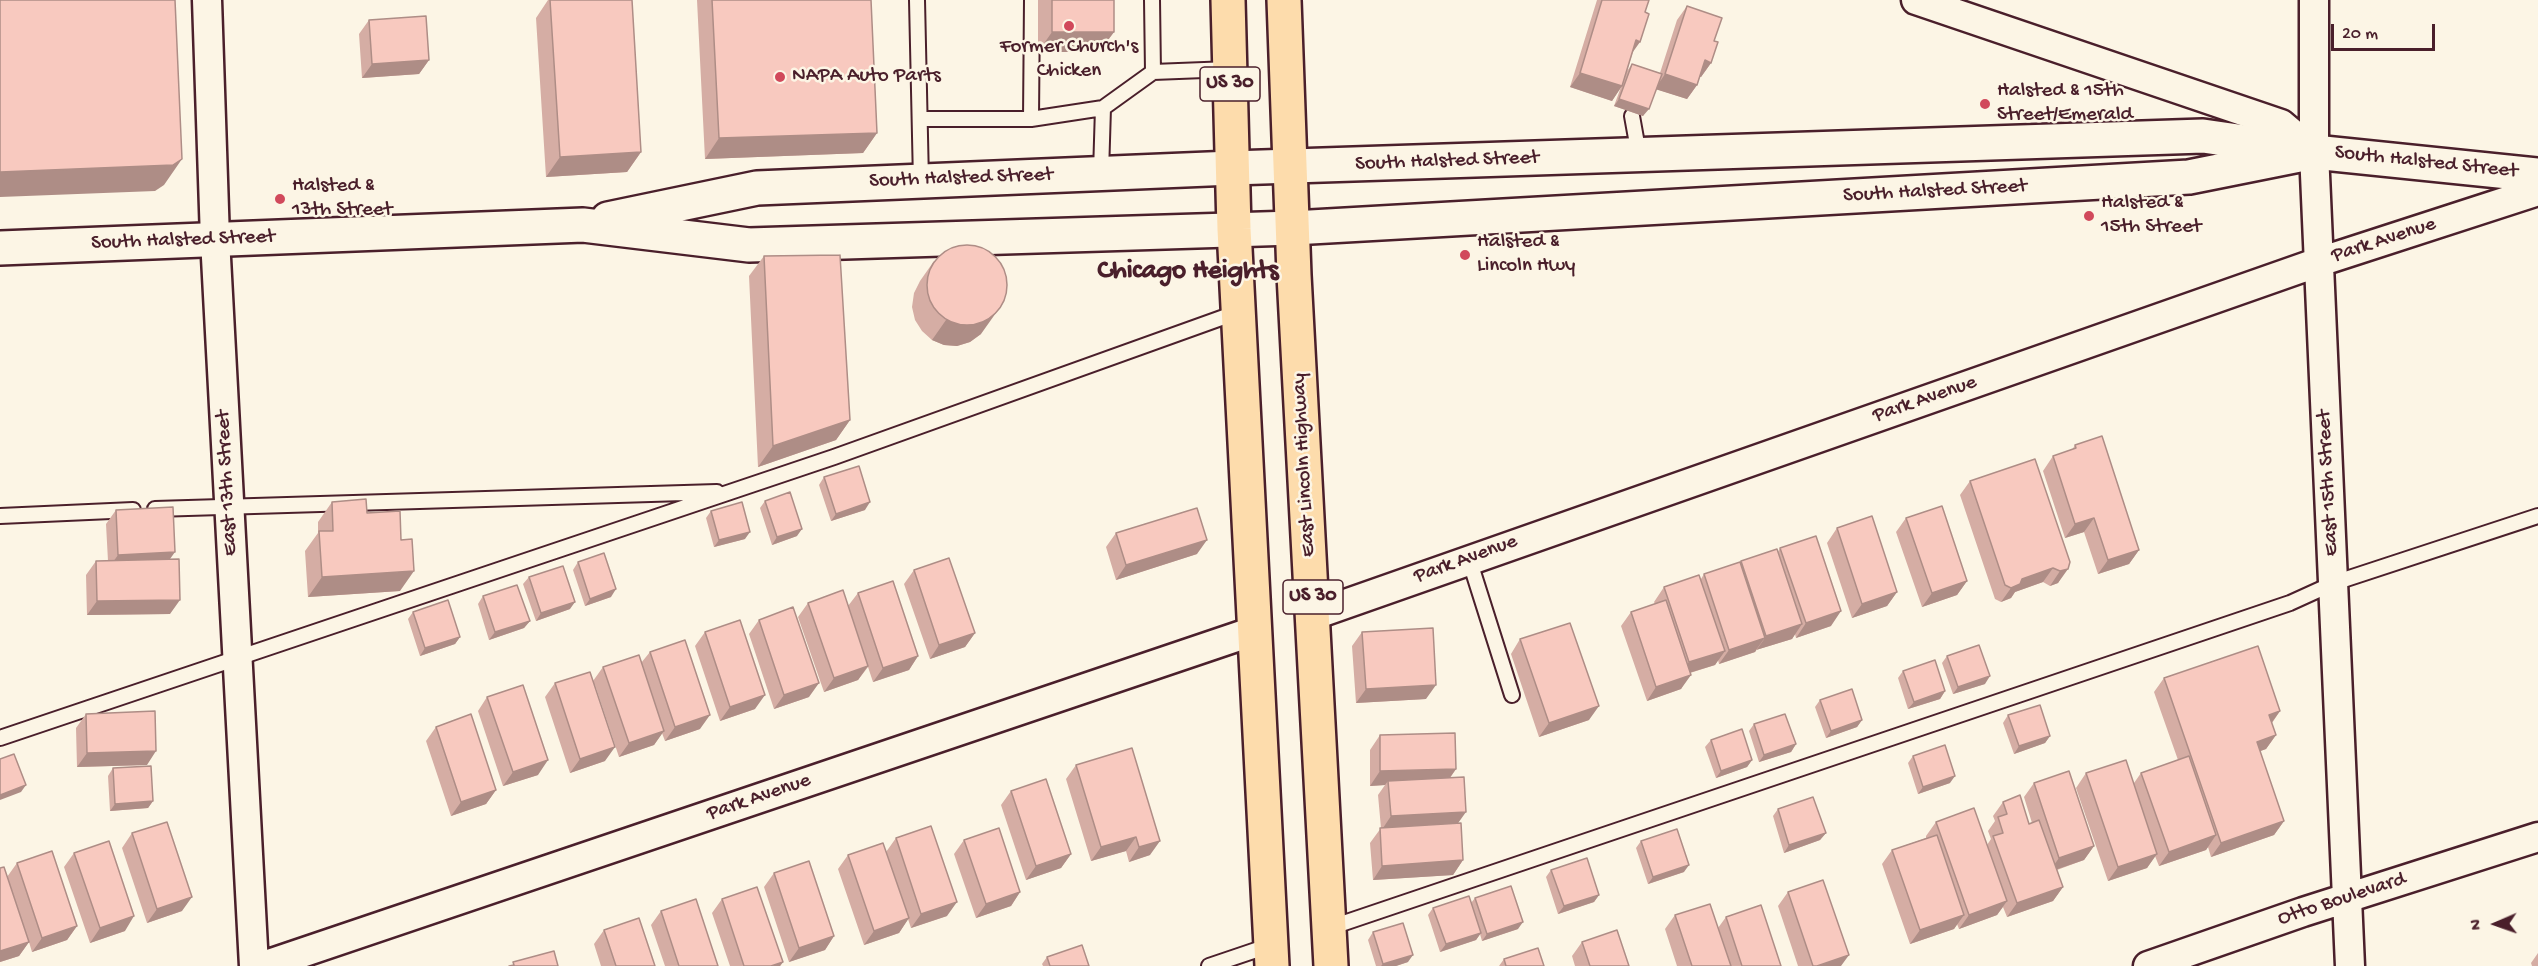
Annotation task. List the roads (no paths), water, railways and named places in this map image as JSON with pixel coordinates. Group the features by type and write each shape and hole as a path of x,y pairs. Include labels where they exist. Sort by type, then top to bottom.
{"main road":[{"name":"US 30","path":"1228,0 1234,229 1271,955"},
{"name":"East Lincoln Highway","path":"1284,0 1293,228 1331,966"}],"street":[{"name":"East 13th Street","path":"207,0 215,239 254,966"},
{"path":"1916,0 2280,124 2314,152"},
{"name":"East 15th Street","path":"2314,0 2314,152 2350,966"},
{"name":"South Halsted Street","path":"583,225 757,188 1232,168 2203,136 2314,152 2538,175"},
{"name":"South Halsted Street","path":"0,248 583,225 749,245 1293,228 2189,177 2314,152"},
{"name":"Park Avenue","path":"1314,615 2319,262 2538,191"},
{"name":"Park Avenue","path":"263,966 1254,631"},
{"name":"Otto Boulevard","path":"2148,966 2538,837"}],"lane":[{"path":"917,0 921,181"},
{"path":"1031,119 1032,0"},
{"path":"1152,0 1153,72"},
{"path":"920,119 1031,119 1103,108 1153,72 1230,69"},
{"path":"1101,173 1103,108"},
{"path":"1632,116 1639,155"},
{"path":"0,738 732,492 1238,312"},
{"path":"0,516 230,505 732,492"},
{"path":"1329,928 2290,603 2334,583 2538,516"},
{"path":"1469,559 1512,694"},
{"path":"1209,966 1271,955"}],"place":[{"name":"Former Church's Chicken","path":"1069,26"},
{"name":"NAPA Auto Parts","path":"780,77"},
{"name":"Halsted & 15th Street/Emerald","path":"1985,104"},
{"name":"Halsted & 13th Street","path":"280,199"},
{"name":"Halsted & 15th Street","path":"2089,216"},
{"name":"Halsted & Lincoln Hwy","path":"1465,255"}],"district":[{"name":"Chicago Heights","path":"1188,273"}]}
